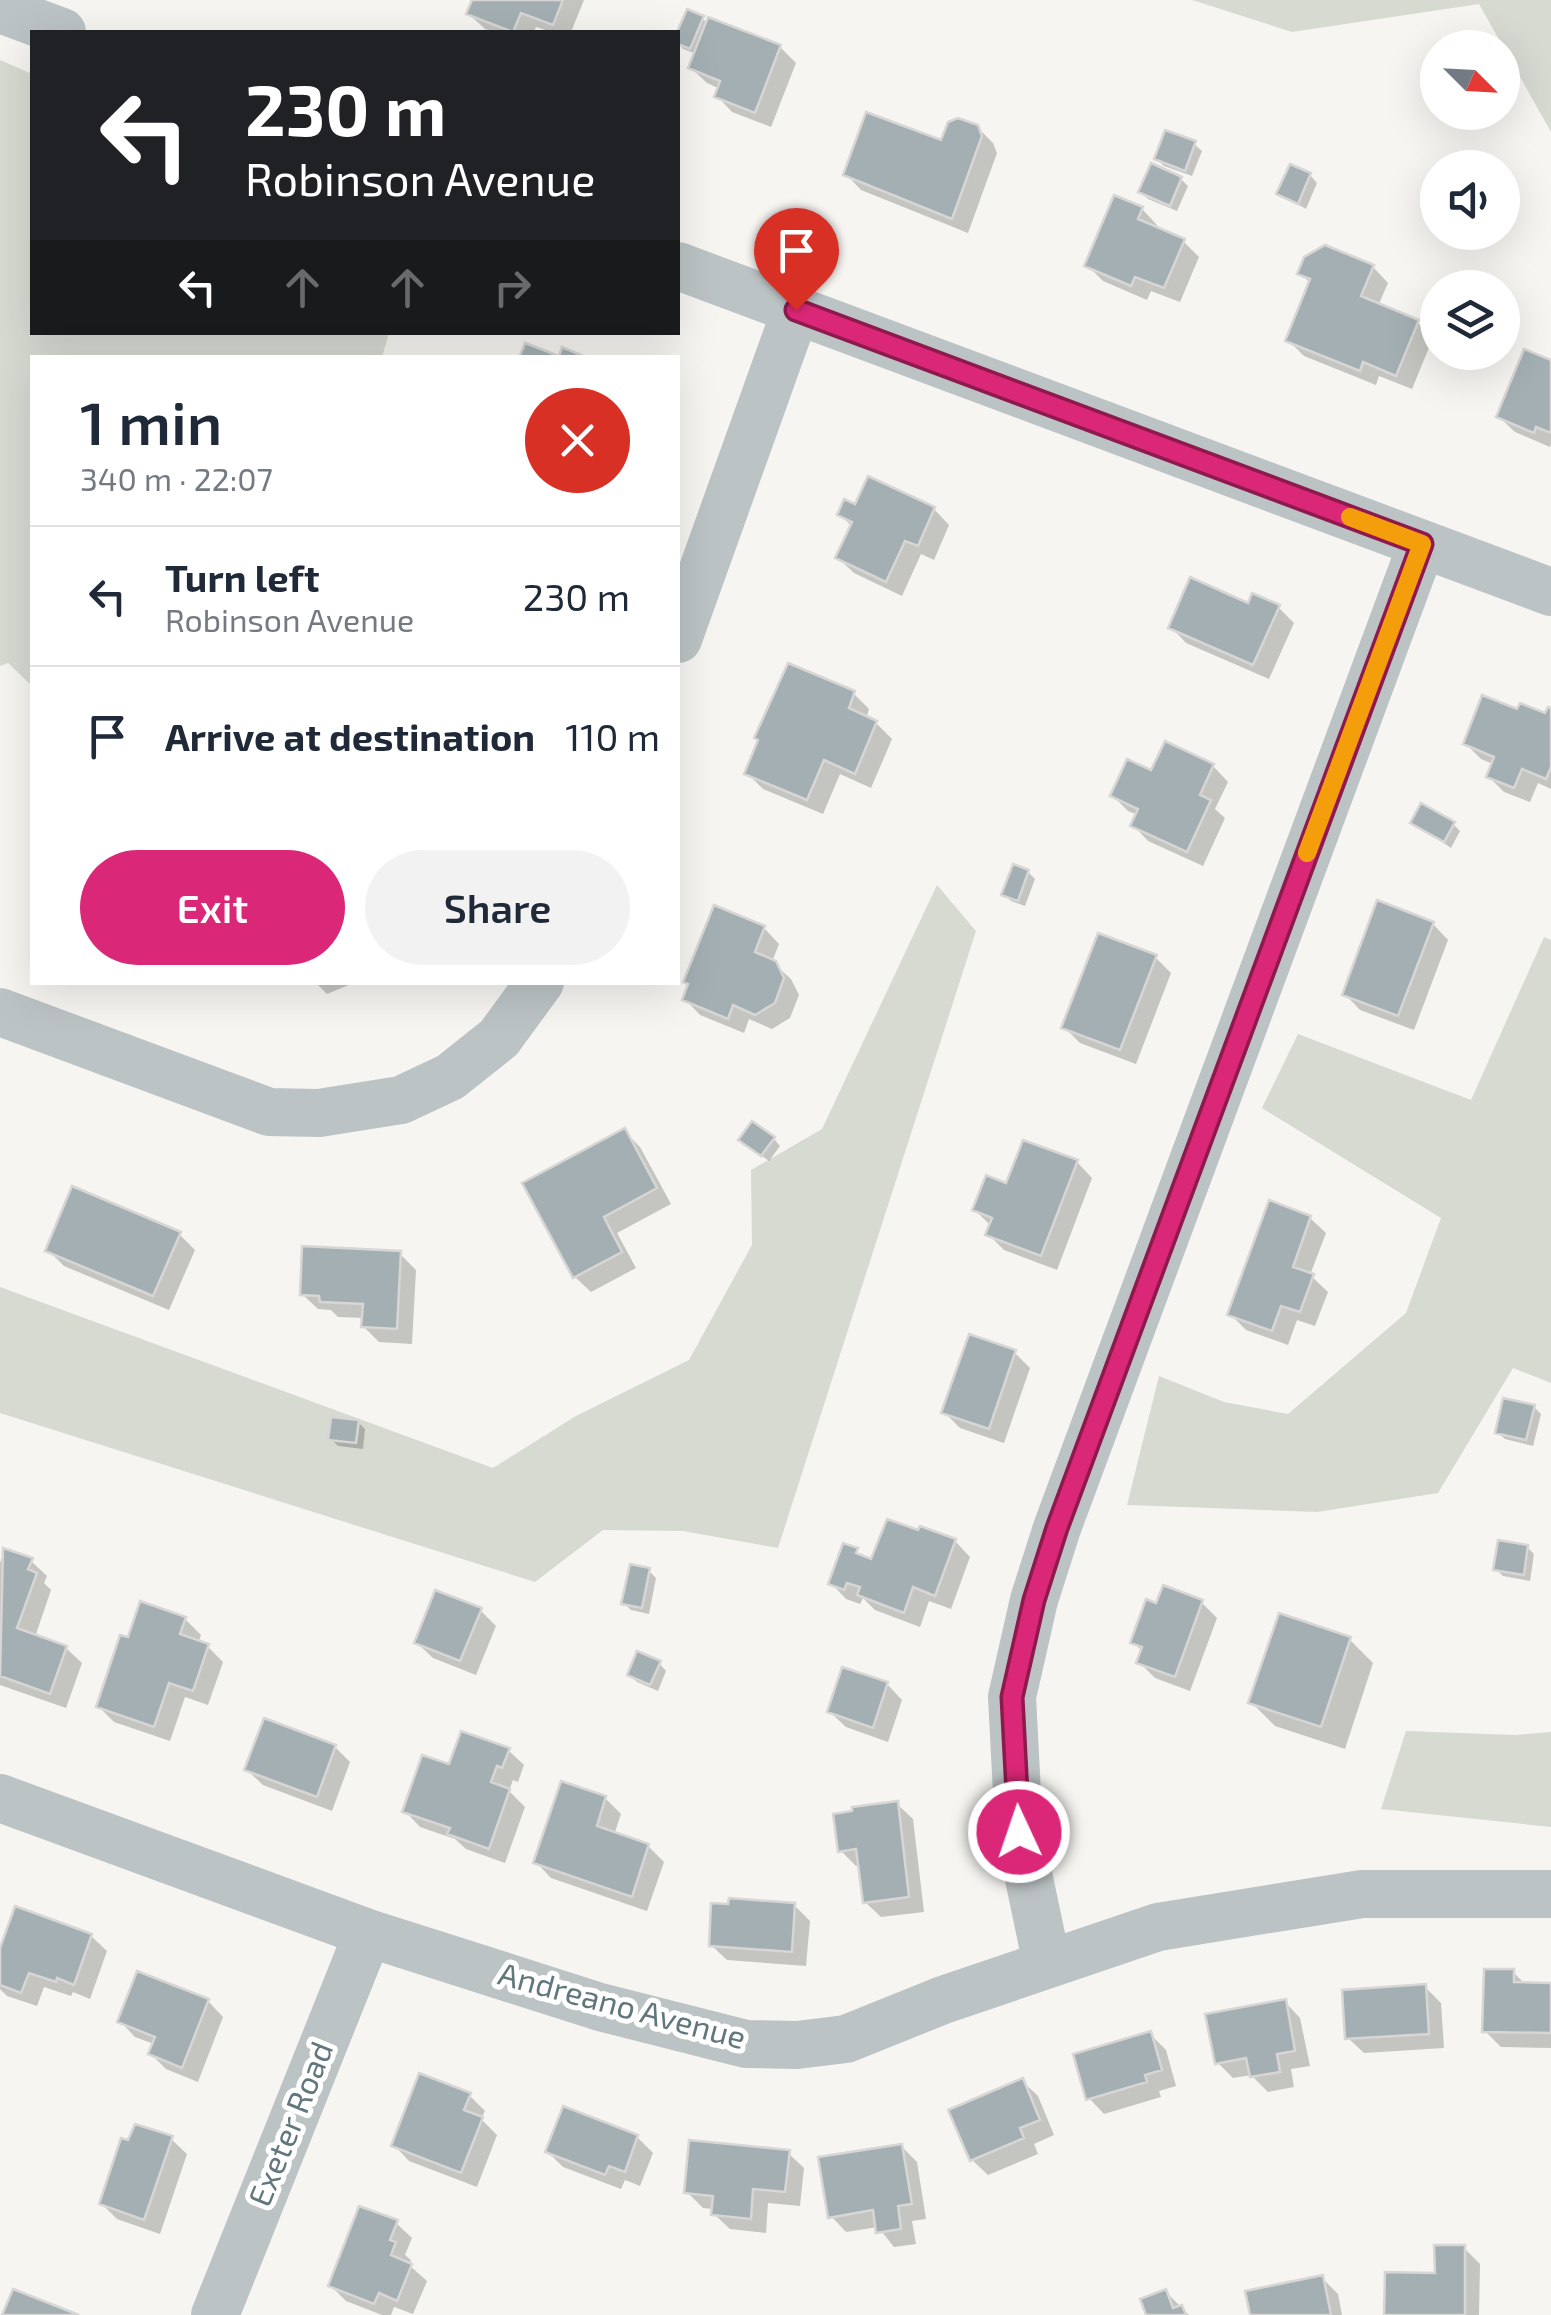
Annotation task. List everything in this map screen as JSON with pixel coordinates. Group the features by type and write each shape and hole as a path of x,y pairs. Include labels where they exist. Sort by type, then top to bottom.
{"street":[{"path":"0,9 57,30"},
{"path":"680,267 1551,592"},
{"path":"680,633 796,310"},
{"path":"1047,1964 1019,1832 1012,1697 1034,1600 1422,544"},
{"path":"0,1012 269,1112 319,1113 401,1100 450,1077 499,1038 538,985"},
{"name":"Andreano Avenue","path":"0,1798 368,1933 600,2007 746,2044 797,2045 846,2039 942,2000 1158,1927 1362,1894 1551,1894"},
{"name":"Exeter Road","path":"214,2315 368,1933"}],"shaded area":[{"path":"1192,0 1551,0 1551,132 1520,77 1520,30 1494,30 1479,4 1292,32"},
{"path":"0,60 30,73 30,335 388,335 383,355 30,355 30,684 8,663 0,666"},
{"path":"937,885 976,931 778,1548 683,1531 603,1530 535,1582 0,1413 0,1287 493,1468 576,1416 689,1360 752,1245 751,1170 822,1129"},
{"path":"1544,937 1551,940 1551,1383 1513,1368 1438,1493 1317,1512 1127,1505 1159,1376 1224,1402 1288,1414 1406,1313 1441,1218 1262,1108 1298,1034 1471,1100"},
{"path":"1406,1731 1515,1735 1551,1732 1551,1827 1381,1809"}],"building":[{"path":"472,0 563,0 553,25 521,13 514,30 508,30 466,14"},
{"path":"687,9 704,16 690,49 680,45 678,30"},
{"path":"708,17 781,45 755,113 714,97 720,81 688,68"},
{"path":"866,112 941,140 948,122 958,118 978,125 982,136 952,219 843,175"},
{"path":"1165,130 1196,141 1185,171 1154,159"},
{"path":"1151,163 1182,177 1170,206 1138,192"},
{"path":"1290,164 1311,173 1298,204 1276,194"},
{"path":"1114,195 1143,207 1138,219 1185,239 1164,288 1135,277 1131,286 1084,266"},
{"path":"1325,245 1374,265 1361,296 1419,320 1396,376 1363,362 1360,371 1285,341 1310,279 1297,274 1304,257"},
{"path":"525,343 556,355 520,355"},
{"path":"562,347 581,355 559,355"},
{"path":"1524,349 1551,360 1551,433 1536,427 1534,433 1496,417 1515,370 1520,370"},
{"path":"868,476 935,507 918,546 905,541 886,582 835,558 852,522 837,515 844,499 855,504"},
{"path":"1190,577 1248,603 1252,593 1280,605 1253,665 1168,628"},
{"path":"788,663 855,691 849,708 877,721 855,774 824,760 807,800 744,774 758,740 754,738"},
{"path":"1482,695 1517,709 1520,703 1545,713 1551,708 1551,767 1546,779 1522,769 1514,788 1486,777 1494,757 1463,744"},
{"path":"1165,741 1214,764 1200,795 1211,800 1187,852 1130,826 1138,809 1110,796 1127,759 1151,770"},
{"path":"1421,803 1455,822 1444,842 1410,823"},
{"path":"1013,864 1029,870 1018,901 1001,895"},
{"path":"1377,900 1434,922 1398,1016 1342,995"},
{"path":"714,905 765,926 755,952 776,961 784,978 775,1003 755,1015 733,1005 728,1019 682,1000 688,984 683,982"},
{"path":"1098,933 1157,955 1120,1050 1061,1028"},
{"path":"752,1121 775,1137 761,1156 738,1140"},
{"path":"625,1128 657,1188 604,1217 622,1252 573,1278 522,1183"},
{"path":"1023,1140 1078,1160 1041,1256 985,1235 992,1218 972,1210 986,1175 1006,1183"},
{"path":"72,1186 181,1232 153,1296 45,1251"},
{"path":"1269,1200 1311,1216 1293,1267 1314,1274 1300,1312 1281,1306 1272,1331 1227,1315"},
{"path":"302,1246 401,1251 397,1329 361,1327 363,1304 320,1302 319,1296 300,1295"},
{"path":"969,1334 1016,1350 989,1429 941,1413"},
{"path":"1503,1398 1535,1405 1526,1440 1495,1433"},
{"path":"331,1417 359,1420 356,1443 328,1440"},
{"path":"887,1519 956,1539 935,1596 913,1587 904,1613 857,1595 860,1587 847,1583 844,1590 828,1584 843,1543 858,1548 856,1553 871,1559"},
{"path":"1498,1540 1528,1545 1524,1575 1493,1570"},
{"path":"3,1548 33,1558 28,1569 37,1573 17,1628 67,1646 50,1694 0,1676"},
{"path":"630,1564 650,1568 642,1608 621,1604"},
{"path":"1163,1585 1203,1600 1175,1677 1136,1663 1142,1647 1130,1643 1146,1599 1156,1603"},
{"path":"435,1590 482,1608 460,1661 414,1643"},
{"path":"140,1601 186,1617 180,1634 209,1644 193,1691 169,1683 154,1727 96,1707 120,1635 128,1637"},
{"path":"1279,1613 1351,1637 1321,1727 1248,1703"},
{"path":"637,1651 661,1661 650,1685 627,1675"},
{"path":"842,1667 888,1682 873,1728 827,1712"},
{"path":"264,1718 336,1745 317,1797 244,1770"},
{"path":"461,1731 510,1748 491,1782 510,1789 489,1849 447,1834 450,1828 402,1812 422,1755 449,1764"},
{"path":"561,1781 606,1796 597,1826 649,1844 632,1897 533,1863"},
{"path":"898,1801 909,1897 863,1903 856,1849 838,1852 833,1814 852,1811 852,1807"},
{"path":"729,1898 795,1903 792,1952 709,1946 711,1903 728,1904"},
{"path":"15,1906 92,1934 74,1985 29,1973 21,1993 0,1985 0,1948"},
{"path":"1484,1969 1514,1969 1514,1982 1551,1983 1551,2033 1482,2032"},
{"path":"137,1971 209,1999 182,2068 148,2054 155,2037 117,2022"},
{"path":"1426,1984 1429,2034 1345,2039 1342,1990"},
{"path":"1286,1999 1295,2051 1277,2054 1280,2072 1250,2077 1246,2058 1215,2064 1205,2014"},
{"path":"1151,2031 1162,2070 1145,2075 1147,2082 1086,2100 1073,2054"},
{"path":"419,2073 471,2093 464,2110 483,2117 461,2173 391,2146"},
{"path":"1023,2078 1040,2120 1020,2128 1024,2138 970,2161 948,2110"},
{"path":"563,2106 638,2135 625,2172 609,2166 605,2175 545,2152"},
{"path":"135,2124 173,2136 144,2220 99,2204 121,2138 128,2140"},
{"path":"689,2140 790,2150 785,2192 753,2189 751,2219 711,2215 713,2196 684,2193"},
{"path":"902,2144 912,2204 898,2206 901,2229 876,2233 873,2210 828,2218 818,2157"},
{"path":"359,2206 398,2220 390,2240 396,2242 391,2255 412,2264 397,2301 379,2293 374,2304 328,2286"},
{"path":"1434,2245 1465,2245 1465,2315 1384,2315 1385,2272 1435,2273"},
{"path":"1323,2275 1331,2315 1250,2315 1245,2291"},
{"path":"13,2289 79,2315 2,2315"},
{"path":"1166,2289 1173,2308 1182,2305 1186,2315 1146,2315 1140,2299"}],"slow traffic":[{"path":"1307,853 1422,544 1350,517"}],"route":[{"path":"796,310 1422,544 1057,1528 1034,1600 1012,1697 1019,1832"}]}
